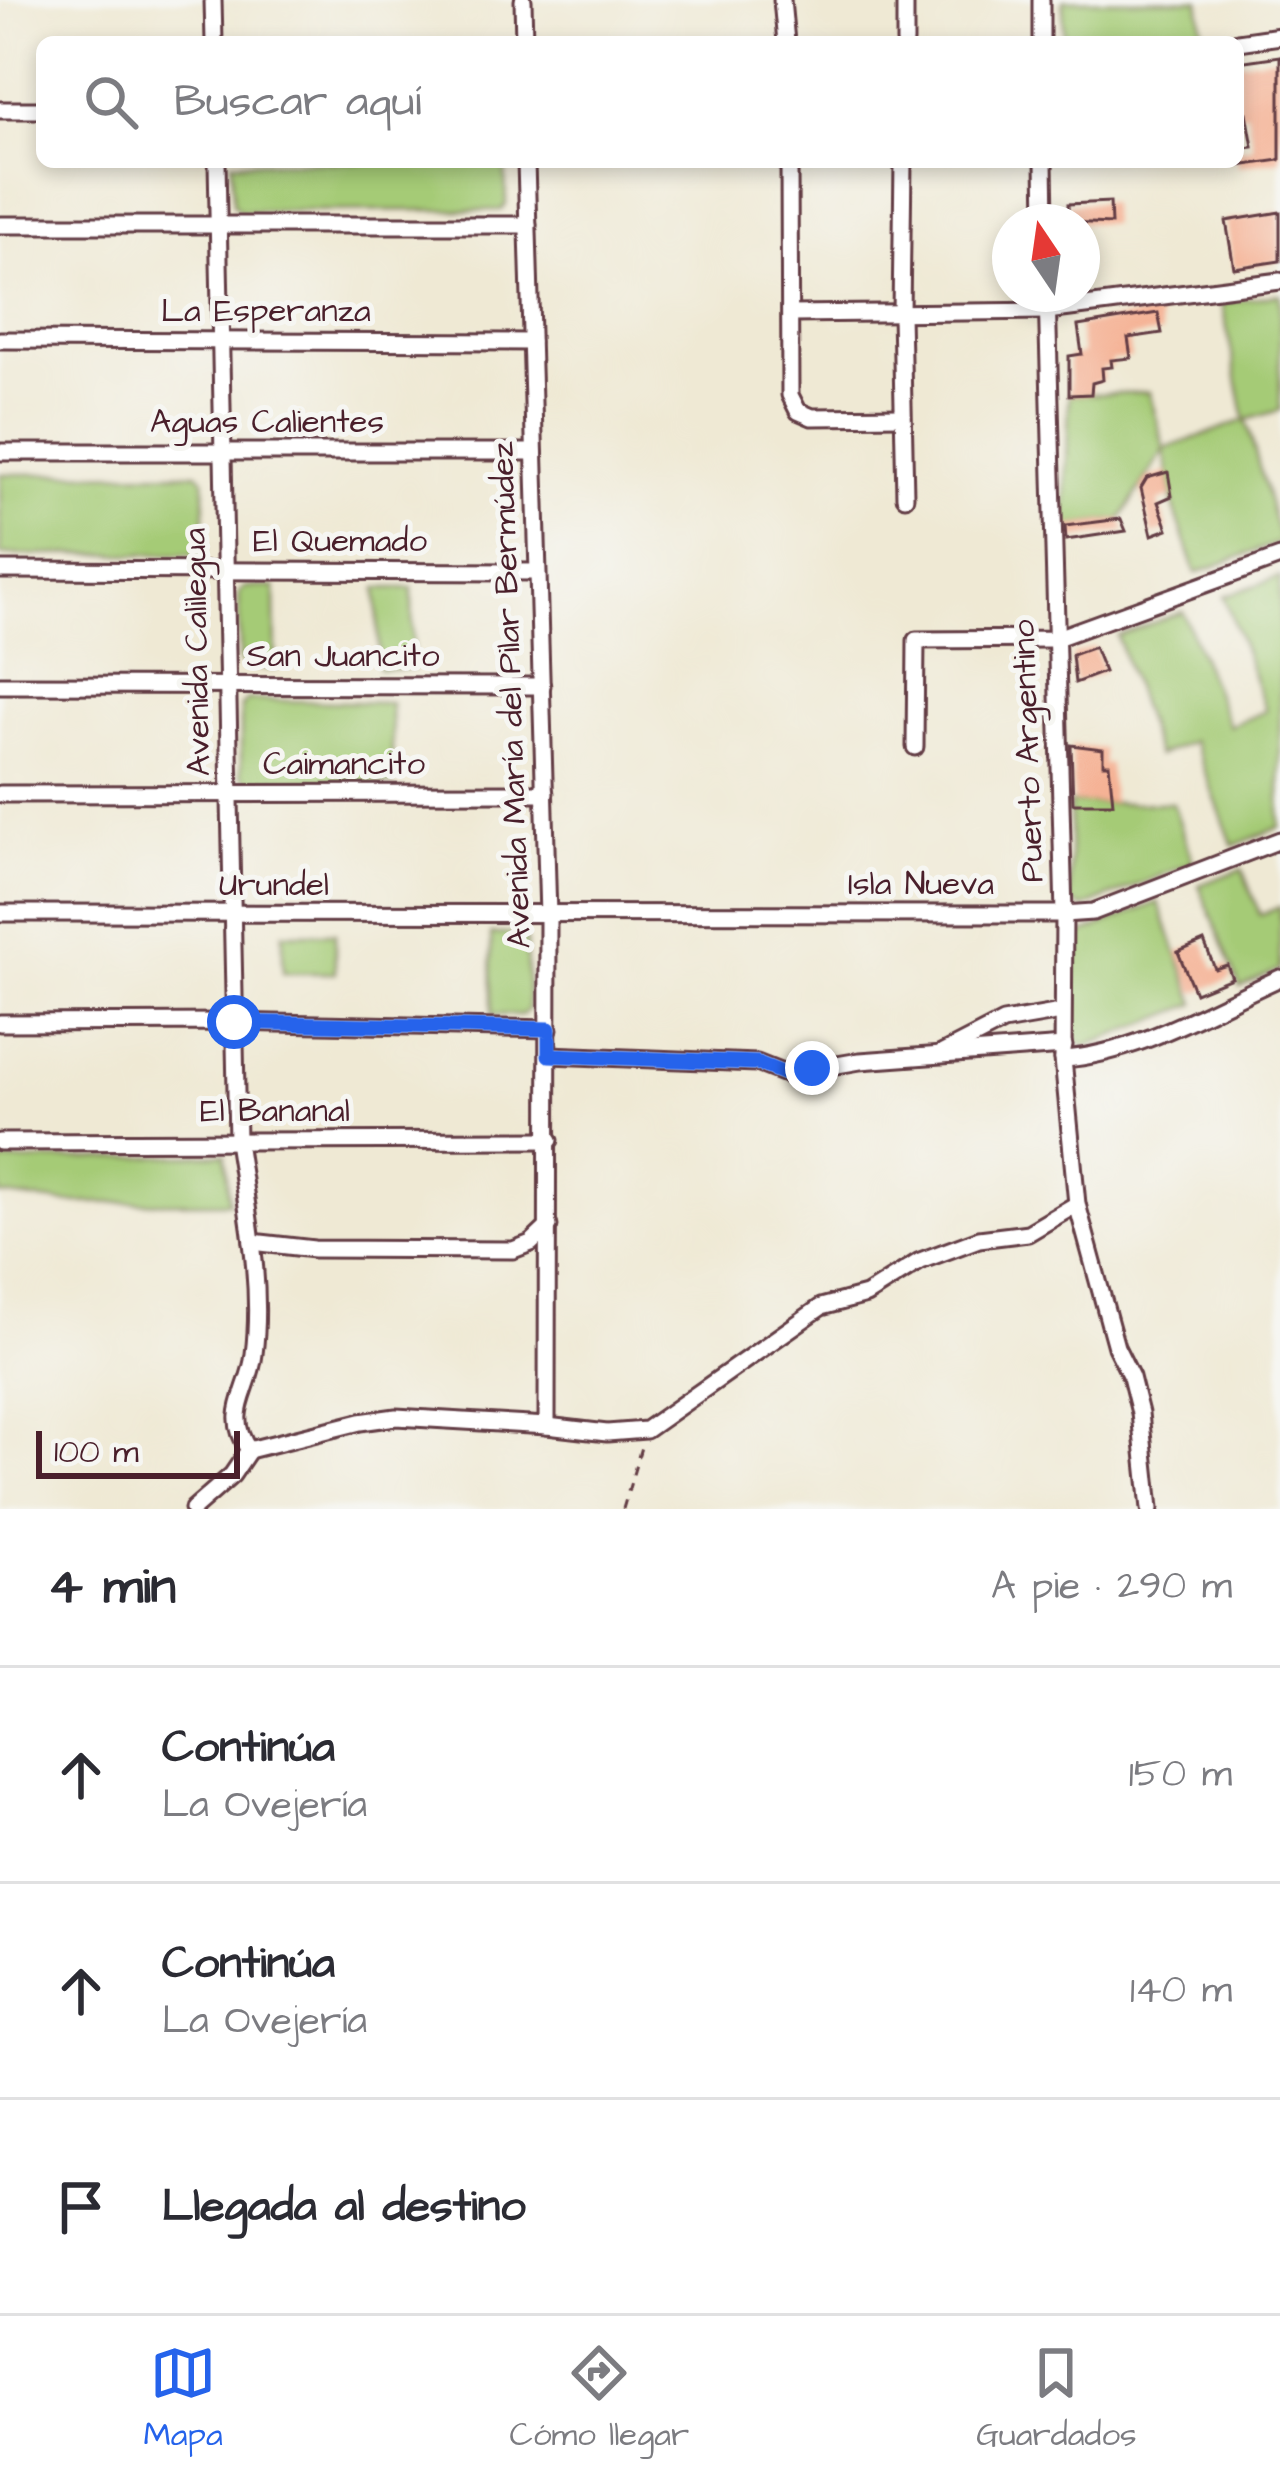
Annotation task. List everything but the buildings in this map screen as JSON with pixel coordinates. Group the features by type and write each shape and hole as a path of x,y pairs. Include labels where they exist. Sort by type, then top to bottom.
{"street":[{"path":"213,0 214,36"},
{"path":"523,0 524,36"},
{"path":"782,0 785,36"},
{"path":"905,0 905,36"},
{"path":"1041,0 1041,36"},
{"path":"1244,41 1280,36"},
{"path":"0,110 36,110"},
{"name":"Avenida Calilegua","path":"217,168 237,1141 252,1242 254,1358 237,1413 238,1436 249,1450"},
{"name":"Avenida María del Pilar Bermúdez","path":"526,168 548,916 547,1426"},
{"path":"789,168 790,395 799,411 812,417 902,416"},
{"path":"903,168 905,497"},
{"path":"1044,168 1045,204"},
{"path":"0,225 528,225"},
{"path":"1100,298 1280,280"},
{"path":"790,314 901,314 992,307"},
{"name":"Puerto Argentino","path":"1047,312 1064,914 1063,1052 1077,1204 1116,1347 1131,1377 1140,1413 1150,1509"},
{"name":"La Esperanza","path":"0,340 531,342"},
{"name":"Aguas Calientes","path":"0,452 534,452"},
{"path":"915,747 916,640 1054,639 1280,557"},
{"name":"El Quemado","path":"0,570 536,572"},
{"name":"San Juancito","path":"0,685 542,686"},
{"name":"Caimancito","path":"0,794 544,793"},
{"name":"Isla Nueva","path":"548,916 1093,912 1280,840"},
{"name":"Urundel","path":"0,913 548,916"},
{"path":"549,1055 757,1063 785,1074 860,1061 1063,1052 1090,1057 1136,1042 1280,978"},
{"path":"935,1058 1003,1022 1061,1012"},
{"path":"0,1023 549,1029"},
{"name":"El Bananal","path":"0,1142 550,1140"},
{"path":"194,1509 232,1475 249,1450 396,1417 607,1433 646,1430 821,1307 866,1295 920,1261 979,1239 1028,1234 1077,1204"},
{"path":"252,1242 314,1249 513,1250 532,1243 550,1226"}],"path":[{"path":"623,1509 646,1430"}],"green space":[{"path":"1063,0 1199,0 1203,29 1064,36"},
{"path":"232,168 505,168 506,204 501,210 240,211 233,204"},
{"path":"1280,294 1280,410 1246,420 1280,542 1196,573 1174,508 1164,450 1121,519 1065,527 1069,395 1149,392 1165,449 1245,420 1222,303"},
{"path":"198,473 204,479 206,549 201,554 0,555 0,474"},
{"path":"1280,577 1280,827 1233,846 1193,741 1157,756 1117,636 1183,612 1229,726 1266,711 1224,596"},
{"path":"245,587 275,587 276,669 247,668 240,661 239,593"},
{"path":"377,588 412,588 413,669 379,669"},
{"path":"247,700 391,703 393,784 248,781 241,774 241,706"},
{"path":"1070,803 1173,803 1193,862 1083,908 1070,901"},
{"path":"1242,869 1260,915 1280,907 1280,969 1240,987 1199,885"},
{"path":"1158,902 1196,1004 1086,1046 1070,1037 1068,945 1074,937"},
{"path":"283,933 335,933 335,973 283,973"},
{"path":"491,934 520,934 526,939 528,1009 522,1015 492,1015"},
{"path":"225,1154 229,1202 66,1203 0,1195 0,1162"}],"route":[{"path":"234,1022 549,1029 549,1055 757,1063 785,1074 812,1068"}]}
